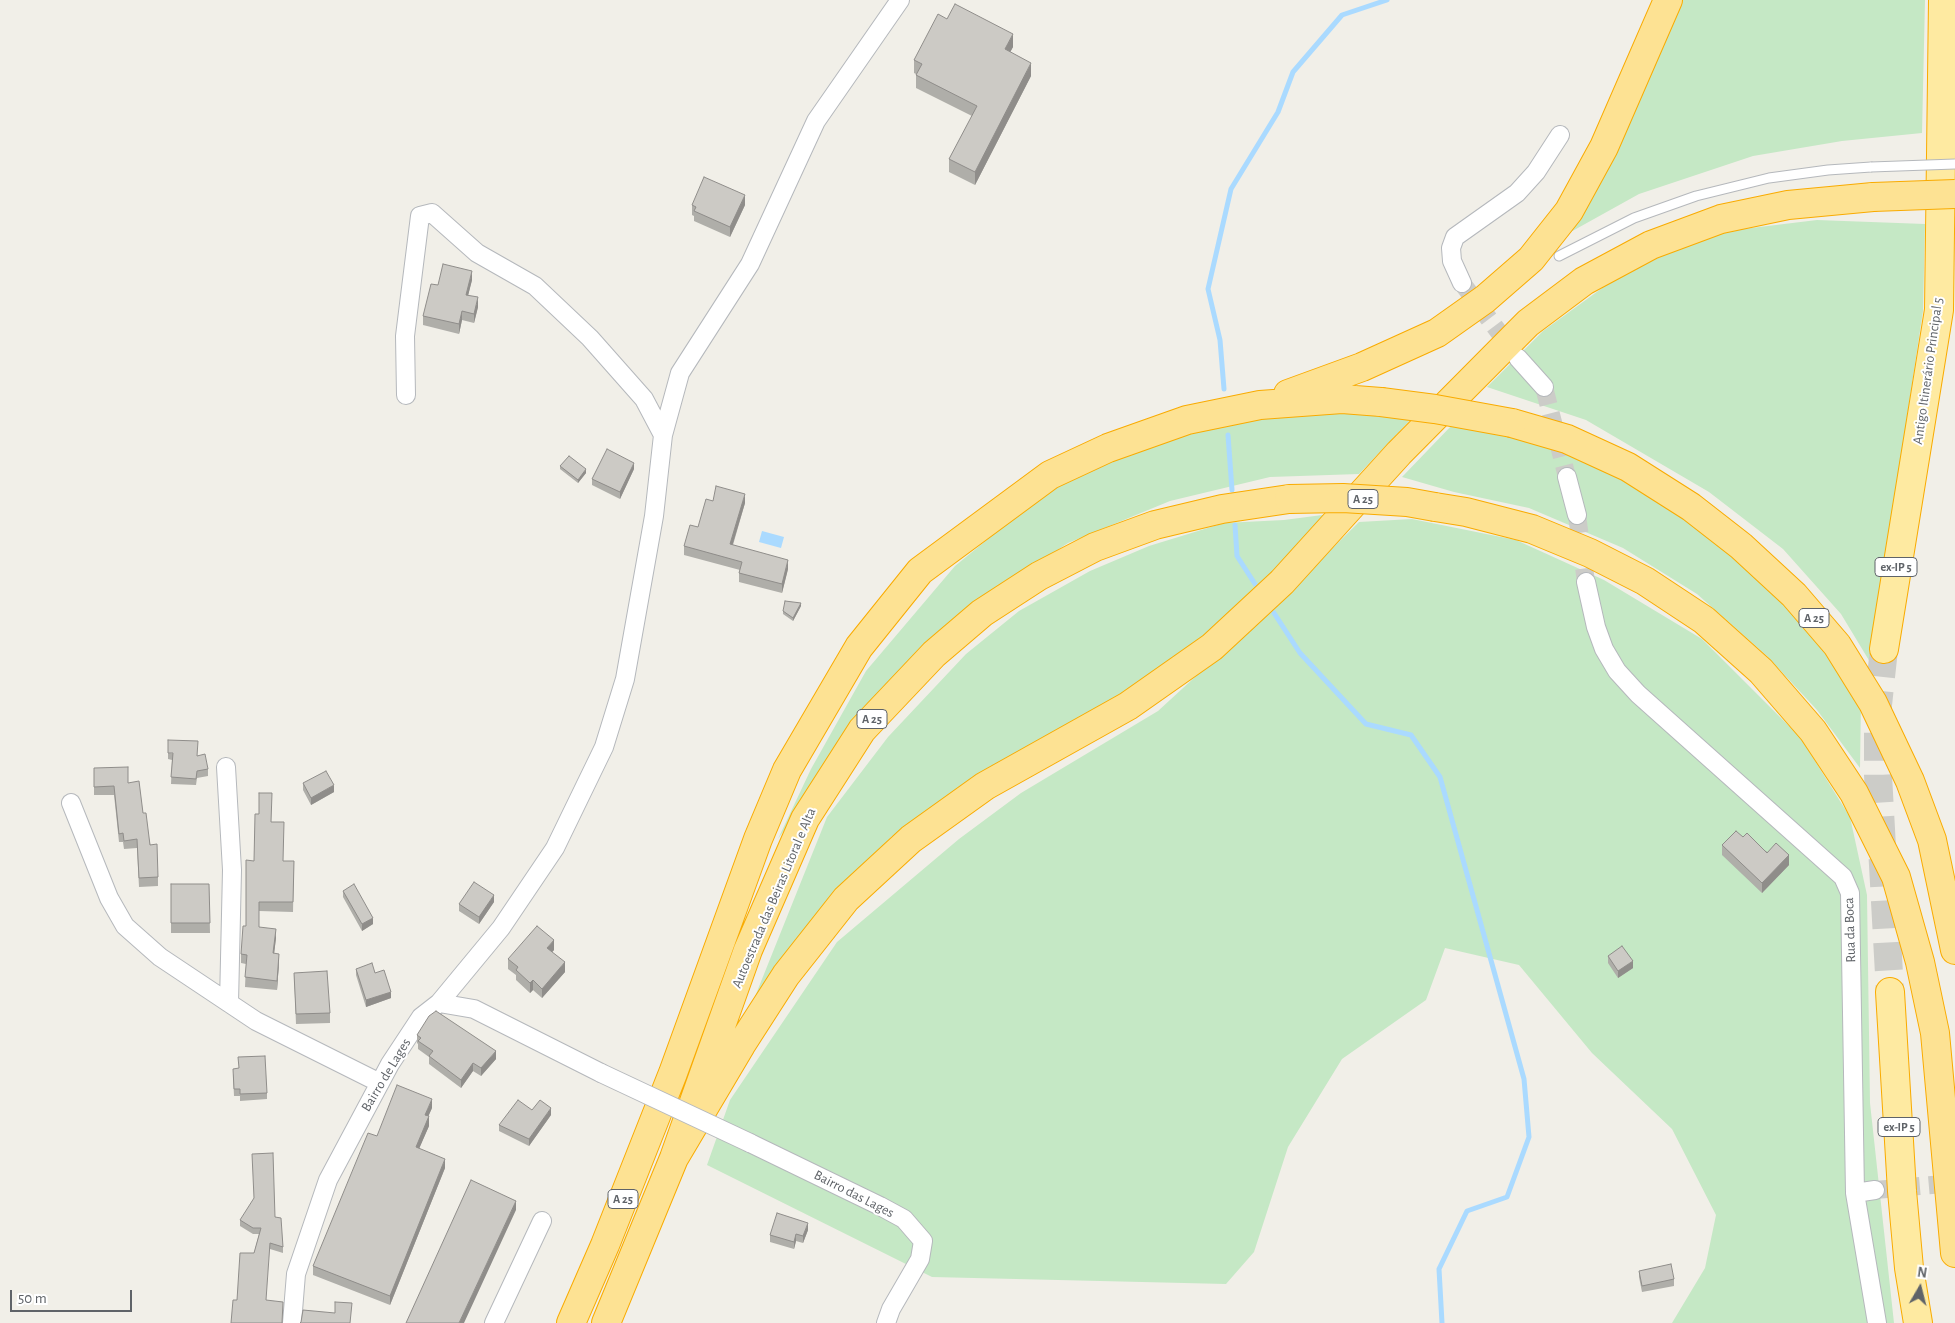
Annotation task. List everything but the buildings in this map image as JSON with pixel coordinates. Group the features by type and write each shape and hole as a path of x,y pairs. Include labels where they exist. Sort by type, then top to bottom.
{"highway":[{"path":"1260,405 1362,367 1437,333 1485,300 1531,260 1569,211 1604,147 1668,0"},
{"name":"Antigo Itinerário Principal 5","path":"1884,649 1939,310 1943,0"},
{"path":"674,1158 710,1101 741,1045 786,975 846,899 911,839 985,786 1128,706 1212,647 1282,582 1399,453 1528,323 1584,282 1651,245 1721,218 1788,205 1874,197 1955,194"},
{"name":"A 25","path":"571,1323 605,1245 673,1073 758,839 787,770 858,648 920,571 1050,475 1108,448 1187,420 1260,405 1342,399 1435,408 1512,423 1567,439 1628,467 1691,507 1741,546 1794,595 1831,638 1873,703 1910,781 1932,840 1955,950"},
{"name":"Autoestrada das Beiras Litoral e Alta","path":"606,1323 674,1158 748,950 805,818 862,730 934,654 982,613 1038,576 1095,547 1155,525 1222,509 1289,499 1343,498 1407,502 1466,512 1532,529 1590,552 1645,582 1704,620 1762,671 1813,731 1854,793 1896,877 1920,962 1935,1034 1955,1253"},
{"name":"ex-IP 5","path":"1890,992 1903,1200 1909,1268 1918,1323"}],"street":[{"name":"Bairro de Lages","path":"292,1323 296,1274 328,1180 380,1083 421,1017 439,1003 501,928 555,848 604,747 625,679 654,516 663,435 680,373 750,264 816,121 900,0"},
{"path":"1462,283 1452,261 1450,248 1455,237 1463,229 1517,193 1536,172 1560,135"},
{"path":"406,395 405,336 420,216 432,213 477,252 535,286 590,338 644,399 663,435"},
{"path":"1518,358 1544,387"},
{"path":"1567,477 1576,515"},
{"name":"Rua da Boca","path":"1586,582 1596,626 1604,648 1617,671 1638,694 1842,877 1850,893 1855,1192 1877,1323"},
{"path":"226,767 232,870 229,1002"},
{"path":"71,803 108,898 126,926 160,957 256,1021 380,1083"},
{"name":"Bairro das Lages","path":"439,1003 474,1009 601,1073 880,1206 904,1220 922,1241 920,1259 891,1309 886,1323"},
{"path":"1855,1192 1875,1190"},
{"path":"494,1323 542,1221"}],"lane":[{"path":"1559,256 1634,218 1696,196 1770,178 1828,170 1955,164"}],"green space":[{"path":"1682,0 1925,0 1922,133 1842,141 1753,156 1639,194 1567,234"},
{"path":"1817,220 1925,224 1923,311 1870,662 1841,614 1783,549 1709,492 1586,420 1487,387 1543,331 1616,278 1710,233"},
{"path":"1301,409 1414,416 1359,474 1270,477 1170,501 1068,543 980,601 880,692 778,839 811,769 866,671 955,566 1049,489 1124,452 1182,432"},
{"path":"1453,424 1579,454 1650,490 1737,558 1796,614 1861,701 1860,768 1817,710 1767,656 1697,594 1623,548 1529,508 1454,492 1402,477"},
{"path":"1330,514 1291,555 1195,647 1128,695 941,802 891,837 843,889 746,1019 827,817 888,737 966,654 1019,611 1090,571 1149,546 1224,523 1284,520"},
{"path":"1412,519 1516,540 1604,580 1702,639 1800,737 1850,817 1867,895 1870,1103 1894,1323 1672,1323 1705,1268 1716,1215 1672,1129 1592,1053 1519,965 1445,948 1426,1000 1342,1059 1288,1147 1254,1252 1226,1284 932,1277 707,1165 730,1100 837,942 959,839 1021,793 1158,711 1293,587 1359,522"}],"water":[{"path":"762,531 784,537 781,548 759,542"}],"waterway":[{"path":"1224,389 1220,340 1208,289 1231,189 1278,112 1293,72 1342,15 1387,0"},
{"path":"1228,435 1232,490"},
{"path":"1235,525 1237,556 1255,584"},
{"path":"1274,613 1300,653 1366,724 1411,735 1440,777 1524,1079 1529,1137 1507,1197 1467,1211 1439,1269 1442,1323"}],"tunnel":[{"path":"1462,283 1513,351"},
{"path":"1544,387 1567,477"},
{"path":"1577,515 1586,582"},
{"path":"1884,649 1878,705 1878,775 1890,992"},
{"path":"1875,1190 1955,1183"}]}
